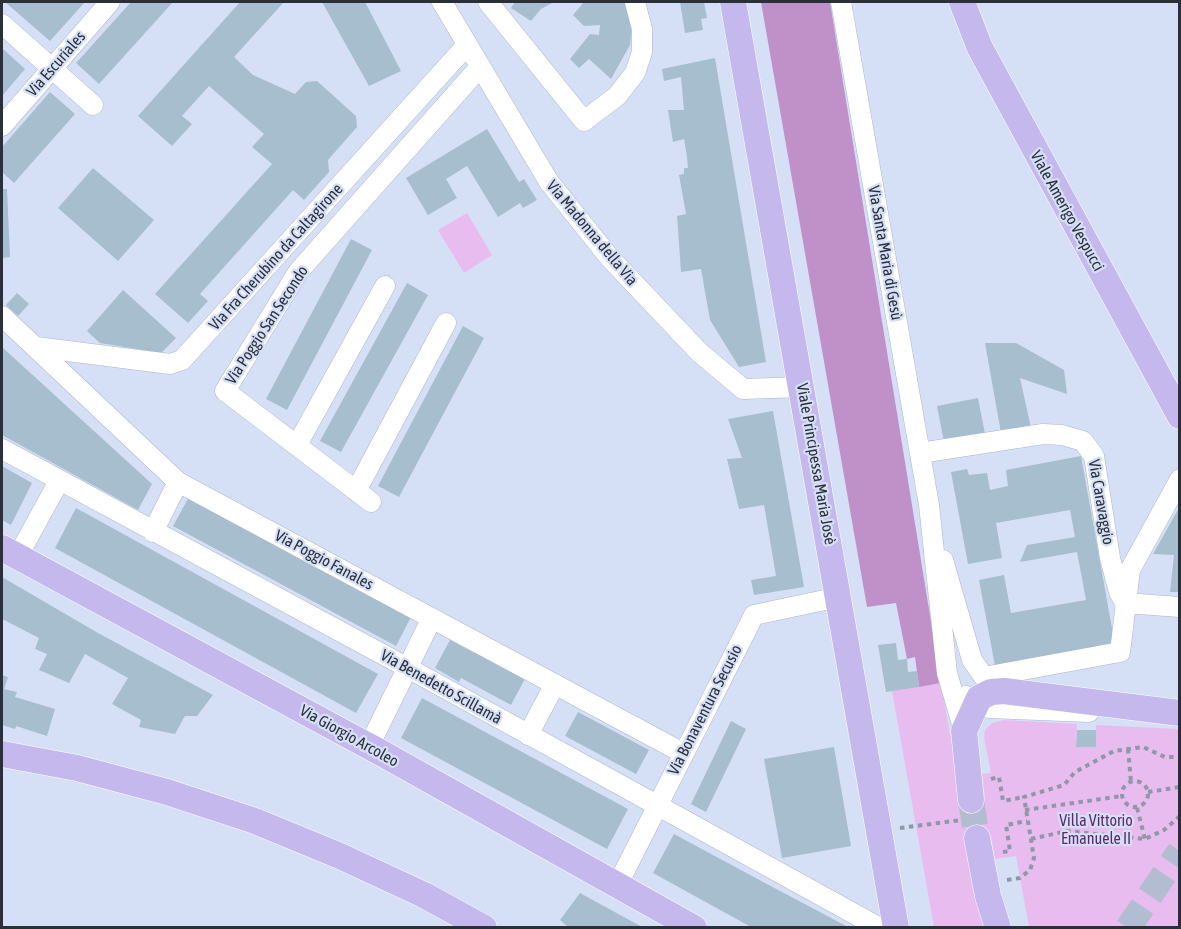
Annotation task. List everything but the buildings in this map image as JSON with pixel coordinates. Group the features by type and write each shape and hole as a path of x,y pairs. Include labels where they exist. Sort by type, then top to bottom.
{"main road":[{"name":"Viale Principessa Maria Josè","path":"733,2 803,387 896,927"},
{"name":"Viale Amerigo Vespucci","path":"962,2 980,48 1179,416"},
{"name":"Via Giorgio Arcoleo","path":"10,552 369,746 694,927"},
{"path":"998,927 986,884 981,818 964,731 980,698 991,692 994,684 1177,712"},
{"path":"2,754 77,768 167,792 255,821 340,856 424,895 484,927"}],"street":[{"name":"Via Escuriales","path":"2,126 110,2"},
{"name":"Via Madonna della Via","path":"442,2 479,68 549,182 609,257 699,352 743,389 803,387"},
{"path":"488,2 584,121 617,96 635,73 642,52 642,29 635,2"},
{"name":"Via Santa Maria di Gesù","path":"842,2 929,505"},
{"path":"2,24 93,105"},
{"name":"Via Fra Cherubino da Caltagirone","path":"36,348 170,364 182,360 467,45"},
{"name":"Via Poggio San Secondo","path":"446,323 363,497 225,391 298,272 479,68"},
{"path":"297,445 384,286"},
{"name":"Via Poggio Fanales","path":"2,316 178,482 683,753"},
{"name":"Via Caravaggio","path":"920,453 1042,434 1062,435 1083,441 1094,456 1110,558 1119,592 1125,603"},
{"name":"Via Benedetto Scillamà","path":"2,449 880,927"},
{"path":"929,505 962,632 972,660 994,684 1120,652 1130,570 1179,479"},
{"path":"10,552 59,481"},
{"path":"153,532 178,482"},
{"path":"929,505 947,673 964,731"},
{"name":"Via Bonaventura Secusio","path":"618,884 754,615 839,597"},
{"path":"1125,603 1179,607"},
{"path":"369,746 432,618"},
{"path":"947,673 962,692 976,704 989,708 1103,713 1177,712"},
{"path":"528,735 555,684"}],"path":[{"path":"1028,821 1006,825 1010,851 999,853 981,818 987,779 999,777 1003,801 1023,798 1064,784 1075,772 1114,751 1143,747 1165,757 1179,757"},
{"path":"1128,749 1131,782"},
{"path":"1131,782 1140,782 1148,792 1145,804 1137,808 1125,804 1122,796 1124,787 1131,782"},
{"path":"1148,792 1179,787"},
{"path":"1026,810 1122,796"},
{"path":"986,884 1020,878 1030,870 1034,858 1023,798"},
{"path":"1137,808 1145,839"},
{"path":"1030,839 1067,831 1145,839 1164,830 1179,816"},
{"path":"879,831 981,818"}],"green space":[{"path":"467,213 492,255 464,273 438,230"},
{"name":"Villa Vittorio Emanuele II","path":"941,683 962,801 985,797 982,774 991,773 984,737 985,730 992,723 1004,720 1077,724 1076,746 1096,747 1096,725 1179,729 1179,927 1029,927 1016,856 995,859 991,836 969,839 989,927 934,927 892,691"}],"shaded area":[{"path":"761,2 830,2 941,683 919,687 915,657 907,659 896,603 867,607"}],"tunnel":[{"path":"971,800 977,838"},
{"path":"1128,928 1180,851"}]}
